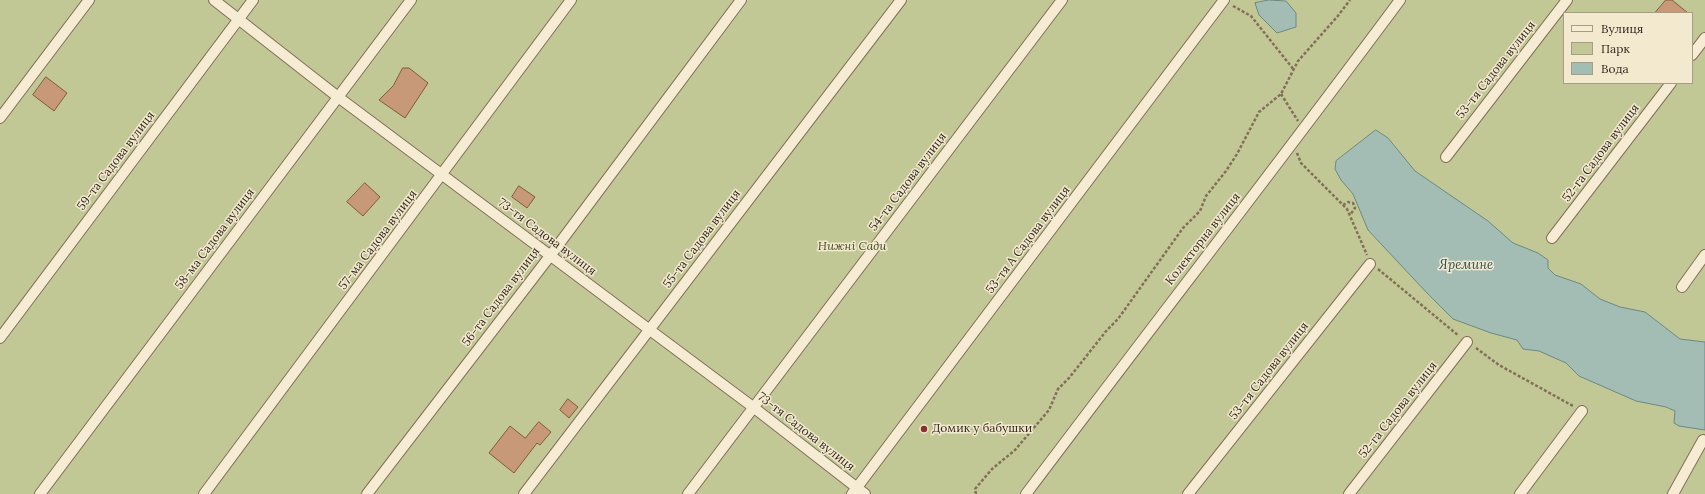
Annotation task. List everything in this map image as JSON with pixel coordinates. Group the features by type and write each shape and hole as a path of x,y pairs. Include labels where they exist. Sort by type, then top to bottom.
{"street":[{"path":"0,118 89,0"},
{"name":"73-тя Садова вулиця","path":"214,0 338,97 753,406 854,491 865,494"},
{"name":"59-та Садова вулиця","path":"0,338 253,0"},
{"name":"58-ма Садова вулиця","path":"40,494 412,0"},
{"name":"57-ма Садова вулиця","path":"204,494 572,0"},
{"name":"56-та Садова вулиця","path":"367,494 550,256 741,0"},
{"name":"55-та Садова вулиця","path":"524,494 901,0"},
{"name":"54-та Садова вулиця","path":"688,494 753,406 1062,0"},
{"name":"Колекторна вулиця","path":"1026,494 1217,241 1304,130 1400,0"},
{"name":"53-тя Садова вулиця","path":"1446,157 1567,0"},
{"name":"53-тя А Садова вулиця","path":"854,491 1224,1"},
{"path":"1693,54 1705,38"},
{"name":"52-га Садова вулиця","path":"1552,238 1670,84"},
{"path":"1682,287 1705,255"},
{"name":"53-тя Садова вулиця","path":"1188,494 1370,264"},
{"name":"52-га Садова вулиця","path":"1349,494 1467,342"},
{"path":"1520,494 1582,411"},
{"path":"1673,494 1703,440"}],"path":[{"path":"976,494 975,489 992,469 1015,450 1049,410 1058,389 1118,319 1183,228 1200,211 1206,196 1226,171 1237,154 1259,112 1281,94 1298,61 1350,0"},
{"path":"1224,1 1252,16 1294,70"},
{"path":"1281,94 1304,130"},
{"path":"1293,144 1301,163 1350,214 1370,264 1467,342 1499,365 1582,411"},
{"path":"1343,205 1348,202 1353,203 1355,208 1350,214"}],"green space":[{"name":"Нижні Сади","path":"0,0 1705,0 1705,494 0,494"}],"water":[{"path":"1269,0 1286,1 1296,13 1296,27 1277,33 1259,15 1255,3"},
{"name":"Яремине","path":"1376,130 1388,138 1415,171 1488,221 1513,243 1538,253 1548,260 1548,268 1555,275 1581,284 1600,299 1620,307 1645,312 1680,339 1705,342 1705,430 1679,426 1674,423 1675,411 1666,407 1636,401 1579,376 1566,363 1539,351 1523,349 1517,340 1491,333 1453,319 1368,230 1353,194 1341,180 1335,169 1336,161"}],"building":[{"path":"1666,0 1672,0 1687,12 1656,12"},
{"path":"403,68 409,68 428,83 405,118 379,100 393,86"},
{"path":"46,77 67,93 54,111 33,95"},
{"path":"365,183 380,197 363,216 347,202"},
{"path":"519,186 535,197 527,208 512,197"},
{"path":"568,399 578,407 569,418 560,410"},
{"path":"539,422 551,432 540,445 537,443 514,473 489,453 510,426 525,438"}],"place":[{"name":"Домик у бабушки","path":"924,429"}]}
